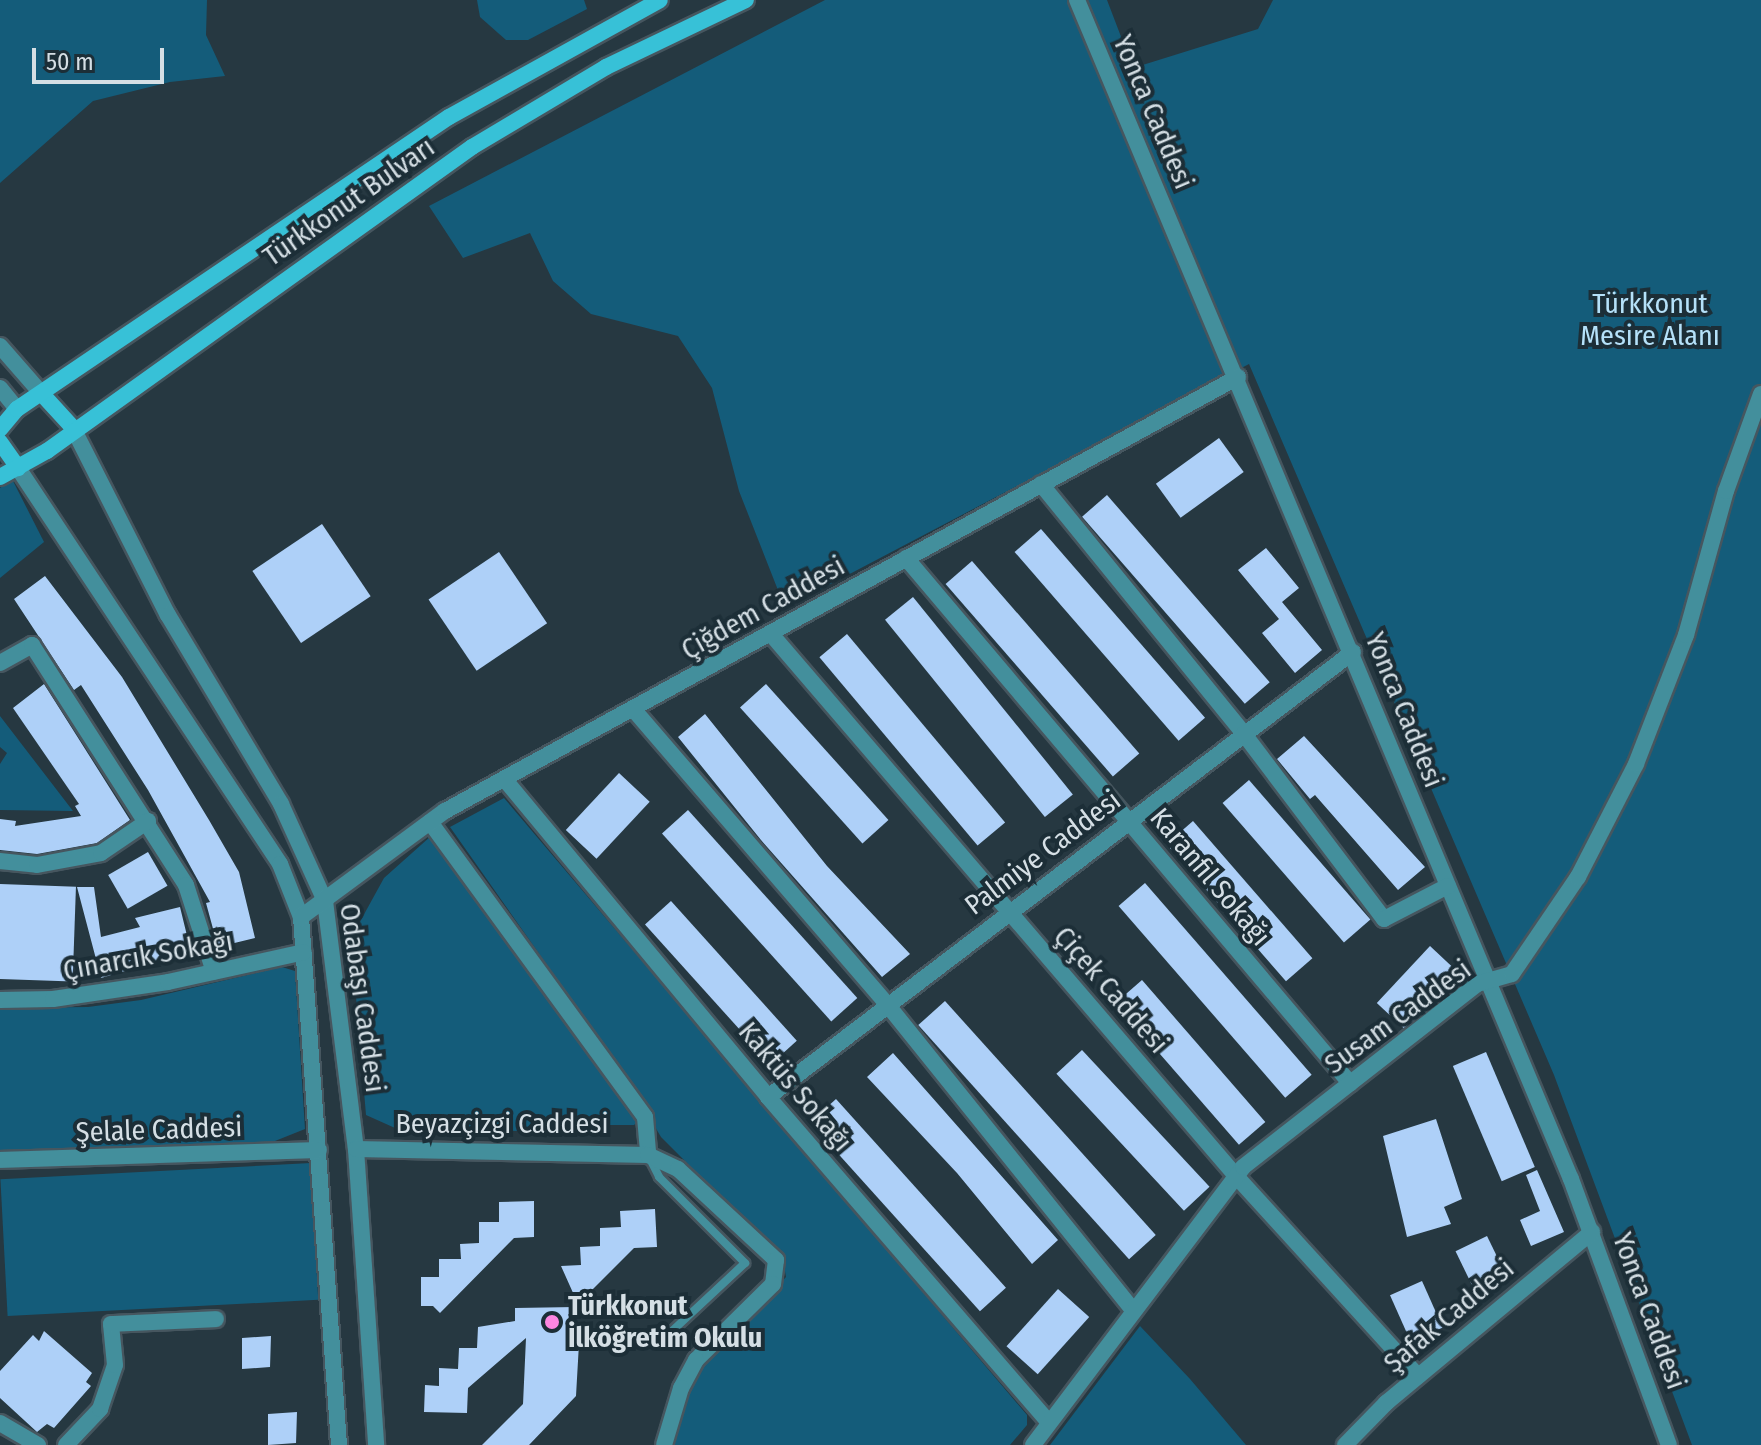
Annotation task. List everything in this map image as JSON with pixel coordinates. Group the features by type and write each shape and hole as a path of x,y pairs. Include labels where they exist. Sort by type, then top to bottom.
{"street":[{"name":"Türkkonut Bulvarı","path":"0,429 17,409 449,117 660,0"},
{"name":"Türkkonut Bulvarı","path":"0,477 18,468 472,147 562,90 746,0"},
{"name":"Yonca Caddesi","path":"1077,0 1353,652 1592,1232 1669,1445"},
{"path":"0,346 73,428"},
{"name":"Çiğdem Caddesi","path":"301,917 430,822 1238,377"},
{"path":"0,388 17,409"},
{"name":"Susam Caddesi","path":"1033,1445 1236,1176 1477,984 1512,974 1578,877 1636,764 1686,635 1726,491 1761,394"},
{"name":"Odabaşı Caddesi","path":"73,428 168,615 281,804 325,901 356,1149 376,1445"},
{"path":"0,442 18,468"},
{"name":"Odabaşı Caddesi","path":"18,468 280,864 301,917 339,1445"},
{"path":"1041,484 1244,734 1384,919 1448,886"},
{"name":"Karanfil Sokağı","path":"906,558 1350,1083"},
{"name":"Çiçek Caddesi","path":"771,634 1236,1176 1418,1376"},
{"path":"0,663 32,645 148,821 186,885 214,972"},
{"name":"Palmiye Caddesi","path":"768,1097 886,1003 1353,652"},
{"path":"634,710 886,1003 1134,1311"},
{"name":"Kaktüs Sokağı","path":"506,781 768,1097 1049,1423"},
{"path":"0,861 37,865 101,853 148,821"},
{"path":"430,822 645,1117 648,1155 678,1169 776,1260 778,1270 773,1284 696,1360 681,1388 664,1445"},
{"name":"Çınarcık Sokağı","path":"0,1000 53,999 214,972 304,952"},
{"name":"Beyazçizgi Caddesi","path":"356,1149 648,1155"},
{"name":"Şelale Caddesi","path":"0,1160 319,1150"},
{"name":"Şafak Caddesi","path":"1345,1445 1418,1376 1592,1232"},
{"path":"66,1445 100,1409 115,1365 111,1324 216,1319"},
{"path":"0,1423 38,1445"}],"lane":[{"path":"648,1155 659,1177 745,1263 671,1332"}],"green space":[{"path":"0,0 207,0 206,35 225,76 170,82 93,101 0,183"},
{"path":"477,0 584,0 587,9 528,40 506,40 480,17"},
{"name":"Türkkonut Mesire Alanı","path":"825,0 1107,0 1133,68 1258,29 1273,0 1761,0 1761,1445 1692,1445 1554,1075 1249,364 785,608 739,491 712,388 678,336 591,314 553,281 530,233 463,258 429,206"},
{"path":"12,479 44,542 0,578 0,488"},
{"path":"0,716 73,811 0,810 0,764 7,753 0,747"},
{"path":"504,798 1027,1415 1027,1425 1010,1445 671,1445 693,1372 786,1277 783,1259 661,1137 623,1073 450,827"},
{"path":"431,836 580,1038 637,1122 634,1125 606,1125 601,1133 395,1128 366,1115 351,938 384,878"},
{"path":"282,967 295,971 305,1129 260,1147 0,1152 0,1008 88,1007 141,1000"},
{"path":"311,1163 318,1300 8,1316 0,1179"},
{"path":"1140,1326 1190,1379 1246,1445 1050,1445"}],"building":[{"path":"1219,438 1244,472 1181,518 1156,484"},
{"path":"1107,495 1270,682 1245,704 1082,517"},
{"path":"322,524 371,596 301,643 252,571"},
{"path":"1041,529 1205,718 1179,741 1015,552"},
{"path":"1266,548 1299,588 1282,602 1322,650 1295,673 1262,633 1279,619 1238,570"},
{"path":"499,552 547,623 477,671 429,600"},
{"path":"972,561 1139,753 1113,776 946,584"},
{"path":"45,576 122,677 209,820 239,872 255,938 218,947 206,903 210,902 148,790 81,685 74,690 14,599"},
{"path":"913,597 1073,794 1045,817 885,620"},
{"path":"847,634 1005,822 978,846 819,657"},
{"path":"44,684 130,820 97,843 37,854 0,850 0,819 16,821 15,826 81,816 75,806 79,804 13,708"},
{"path":"766,684 888,820 862,843 740,707"},
{"path":"705,714 827,866 910,954 882,977 761,840 678,737"},
{"path":"1304,736 1425,867 1398,890 1315,795 1310,799 1277,759"},
{"path":"619,773 650,802 597,859 566,830"},
{"path":"1249,780 1370,920 1344,943 1223,803"},
{"path":"688,810 857,998 831,1021 662,833"},
{"path":"1193,821 1312,958 1286,981 1167,844"},
{"path":"148,852 168,886 128,909 108,875"},
{"path":"1145,883 1312,1075 1285,1098 1119,906"},
{"path":"0,884 76,887 73,982 0,979"},
{"path":"77,887 94,887 101,937 140,927 135,918 180,907 191,952 101,978"},
{"path":"671,901 797,1041 771,1064 645,924"},
{"path":"1430,946 1461,975 1408,1032 1377,1003"},
{"path":"1142,980 1265,1122 1239,1145 1116,1003"},
{"path":"945,1001 1156,1235 1129,1259 918,1025"},
{"path":"1082,1050 1210,1187 1184,1211 1056,1074"},
{"path":"1486,1052 1535,1167 1502,1181 1453,1066"},
{"path":"893,1053 1058,1240 1032,1264 957,1173 867,1077"},
{"path":"836,1099 1006,1288 980,1311 810,1122"},
{"path":"1436,1119 1462,1199 1444,1207 1451,1224 1407,1237 1383,1136"},
{"path":"1537,1170 1564,1232 1531,1246 1520,1220 1540,1211 1526,1175"},
{"path":"534,1201 534,1237 514,1238 440,1313 433,1306 421,1306 421,1277 439,1277 439,1259 461,1259 460,1244 479,1243 479,1222 499,1222 499,1202"},
{"path":"655,1209 657,1247 634,1248 578,1304 561,1266 581,1265 580,1247 600,1246 600,1228 621,1227 620,1211"},
{"path":"1487,1236 1508,1280 1477,1295 1456,1251"},
{"path":"1422,1281 1443,1328 1411,1342 1390,1295"},
{"path":"1058,1289 1089,1317 1038,1374 1006,1346"},
{"path":"575,1307 568,1315 580,1326 576,1396 529,1445 482,1445 523,1404 526,1338 468,1388 467,1413 424,1412 425,1385 439,1386 439,1368 458,1369 459,1348 477,1348 478,1327 515,1321 515,1308"},
{"path":"44,1331 92,1373 86,1382 91,1386 54,1428 47,1424 37,1432 0,1398 0,1371 33,1335 39,1341"},
{"path":"271,1336 270,1367 242,1369 242,1338"},
{"path":"297,1412 296,1443 268,1445 268,1414"}],"place":[{"name":"Türkkonut İlköğretim Okulu","path":"552,1322"}]}
